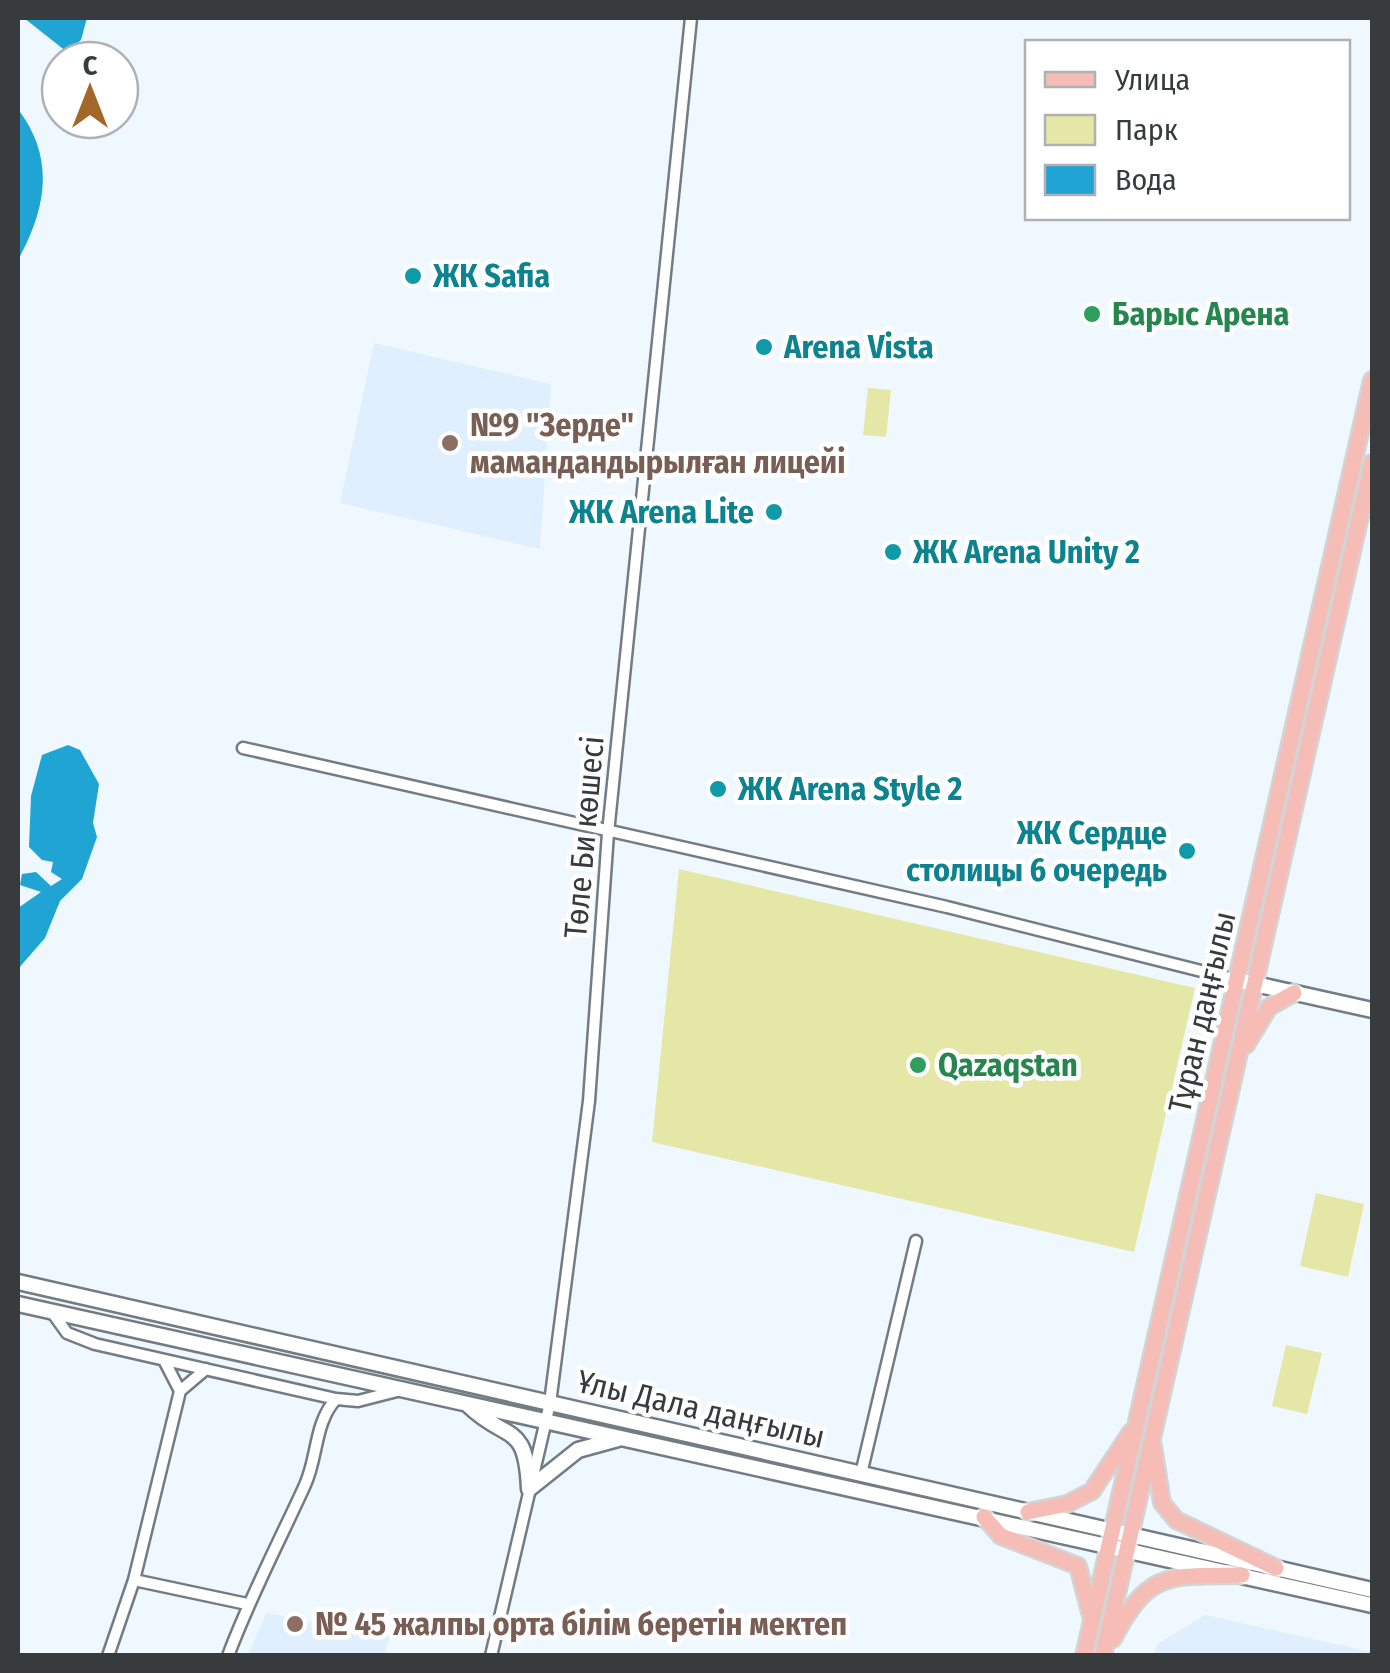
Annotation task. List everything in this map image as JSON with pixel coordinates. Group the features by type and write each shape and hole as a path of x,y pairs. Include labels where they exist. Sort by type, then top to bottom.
{"main road":[{"name":"Тұран даңғылы","path":"1103,1656 1137,1425 1372,380"},
{"name":"Тұран даңғылы","path":"1084,1656 1091,1620 1152,1437 1372,463"},
{"path":"1240,1052 1269,1008 1294,993"},
{"path":"1028,1512 1067,1504 1092,1491 1137,1425"},
{"path":"1152,1437 1160,1493 1169,1512 1191,1530 1276,1568"},
{"path":"984,1517 1001,1536 1078,1566 1091,1620"},
{"path":"1103,1656 1136,1597 1152,1585 1176,1576 1242,1575"}],"street":[{"name":"Төле Би көшесі","path":"491,1656 550,1403 589,1101 608,832 691,18"},
{"path":"243,748 947,906 1372,1010"},
{"path":"860,1474 916,1241"},
{"name":"Ұлы Дала даңғылы","path":"18,1282 1028,1512 1242,1575 1372,1605"},
{"name":"Ұлы Дала даңғылы","path":"18,1304 984,1517 1276,1568 1372,1590"},
{"path":"52,1312 67,1333 95,1344 336,1399 358,1401 403,1389"},
{"path":"163,1360 180,1391"},
{"path":"108,1656 134,1580 180,1391 206,1369"},
{"path":"228,1656 247,1604 307,1480 324,1412 336,1399"},
{"path":"468,1404 522,1443 528,1457 529,1489"},
{"path":"529,1489 578,1450 623,1438"},
{"path":"134,1580 247,1604"}],"shaded area":[{"name":"№9 \"Зерде\" мамандандырылған лицейі","path":"374,343 551,384 540,549 340,503"},
{"name":"№ 45 жалпы орта білім беретін мектеп","path":"266,1613 390,1636 384,1655 248,1655"},
{"path":"1205,1615 1372,1655 1154,1655 1157,1644"}],"green space":[{"path":"868,388 891,390 886,437 863,435"},
{"name":"Qazaqstan","path":"679,869 1195,988 1134,1252 652,1142"},
{"path":"1316,1193 1364,1204 1348,1277 1300,1266"},
{"path":"1286,1345 1322,1353 1307,1414 1272,1406"}],"water":[{"path":"24,18 87,18 81,40 52,40"},
{"path":"18,109 38,146 43,183 35,221 18,260"},
{"path":"68,745 80,750 99,784 93,823 97,837 82,879 60,901 45,938 18,969 18,908 41,892 20,885 22,874 36,872 51,886 62,879 51,872 53,862 42,860 29,847 31,796 42,755"}],"place":[{"name":"ЖК Safia","path":"413,276"},
{"name":"Барыс Арена","path":"1092,314"},
{"name":"Arena Vista","path":"764,347"},
{"name":"№9 \"Зерде\" мамандандырылған лицейі","path":"450,443"},
{"name":"ЖК Arena Lite","path":"774,512"},
{"name":"ЖК Arena Unity 2","path":"893,552"},
{"name":"ЖК Arena Style 2","path":"718,789"},
{"name":"ЖК Сердце столицы 6 очередь","path":"1187,851"},
{"name":"Qazaqstan","path":"918,1065"},
{"name":"№ 45 жалпы орта білім беретін мектеп","path":"295,1624"}]}
